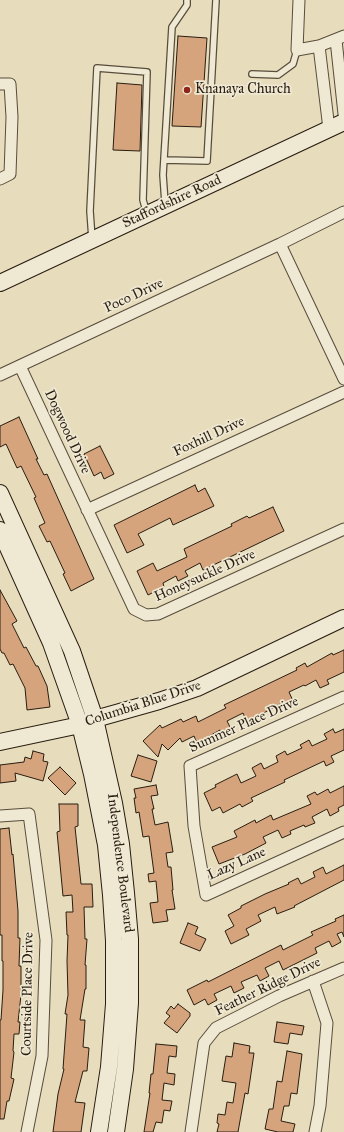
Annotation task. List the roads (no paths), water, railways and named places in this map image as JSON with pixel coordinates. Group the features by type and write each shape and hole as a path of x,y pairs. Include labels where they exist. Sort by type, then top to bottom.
{"main road":[{"name":"Staffordshire Road","path":"0,283 344,122"},
{"name":"Independence Boulevard","path":"0,494 20,556 80,725 100,810 106,845 130,939 130,1003 125,1069 116,1132"},
{"name":"Independence Boulevard","path":"0,530 20,556 72,652 95,719 114,803 121,844 119,894 114,941 114,1004 109,1067 99,1132"},
{"name":"Columbia Blue Drive","path":"0,742 80,725 197,688 344,618"},
{"path":"109,1067 125,1069"}],"street":[{"path":"299,0 297,50 318,46 340,38 344,114"},
{"path":"318,46 329,129"},
{"path":"5,84 12,117 5,176"},
{"name":"Poco Drive","path":"0,375 280,244 344,212"},
{"path":"280,244 344,379"},
{"name":"Dogwood Drive","path":"20,366 87,510"},
{"name":"Foxhill Drive","path":"87,510 344,392"},
{"name":"Honeysuckle Drive","path":"87,510 134,609 146,615 158,614 344,529"},
{"name":"Summer Place Drive","path":"194,826 190,766 344,697"},
{"name":"Courtside Place Drive","path":"0,816 29,814 46,940 42,1056 27,1132"},
{"name":"Lazy Lane","path":"194,826 206,895 344,832"},
{"name":"Feather Ridge Drive","path":"191,1132 204,1043 216,1028 279,996 344,968"},
{"path":"313,981 327,1023 320,1106 316,1132"}],"lane":[{"path":"166,205 163,175 172,27 187,5 187,0"},
{"path":"164,160 207,161 216,0"},
{"path":"252,74 278,75 293,64 297,50"},
{"path":"92,240 90,212 97,68 147,72 143,200 147,214"}],"place":[{"name":"Knanaya Church","path":"187,90"}]}
